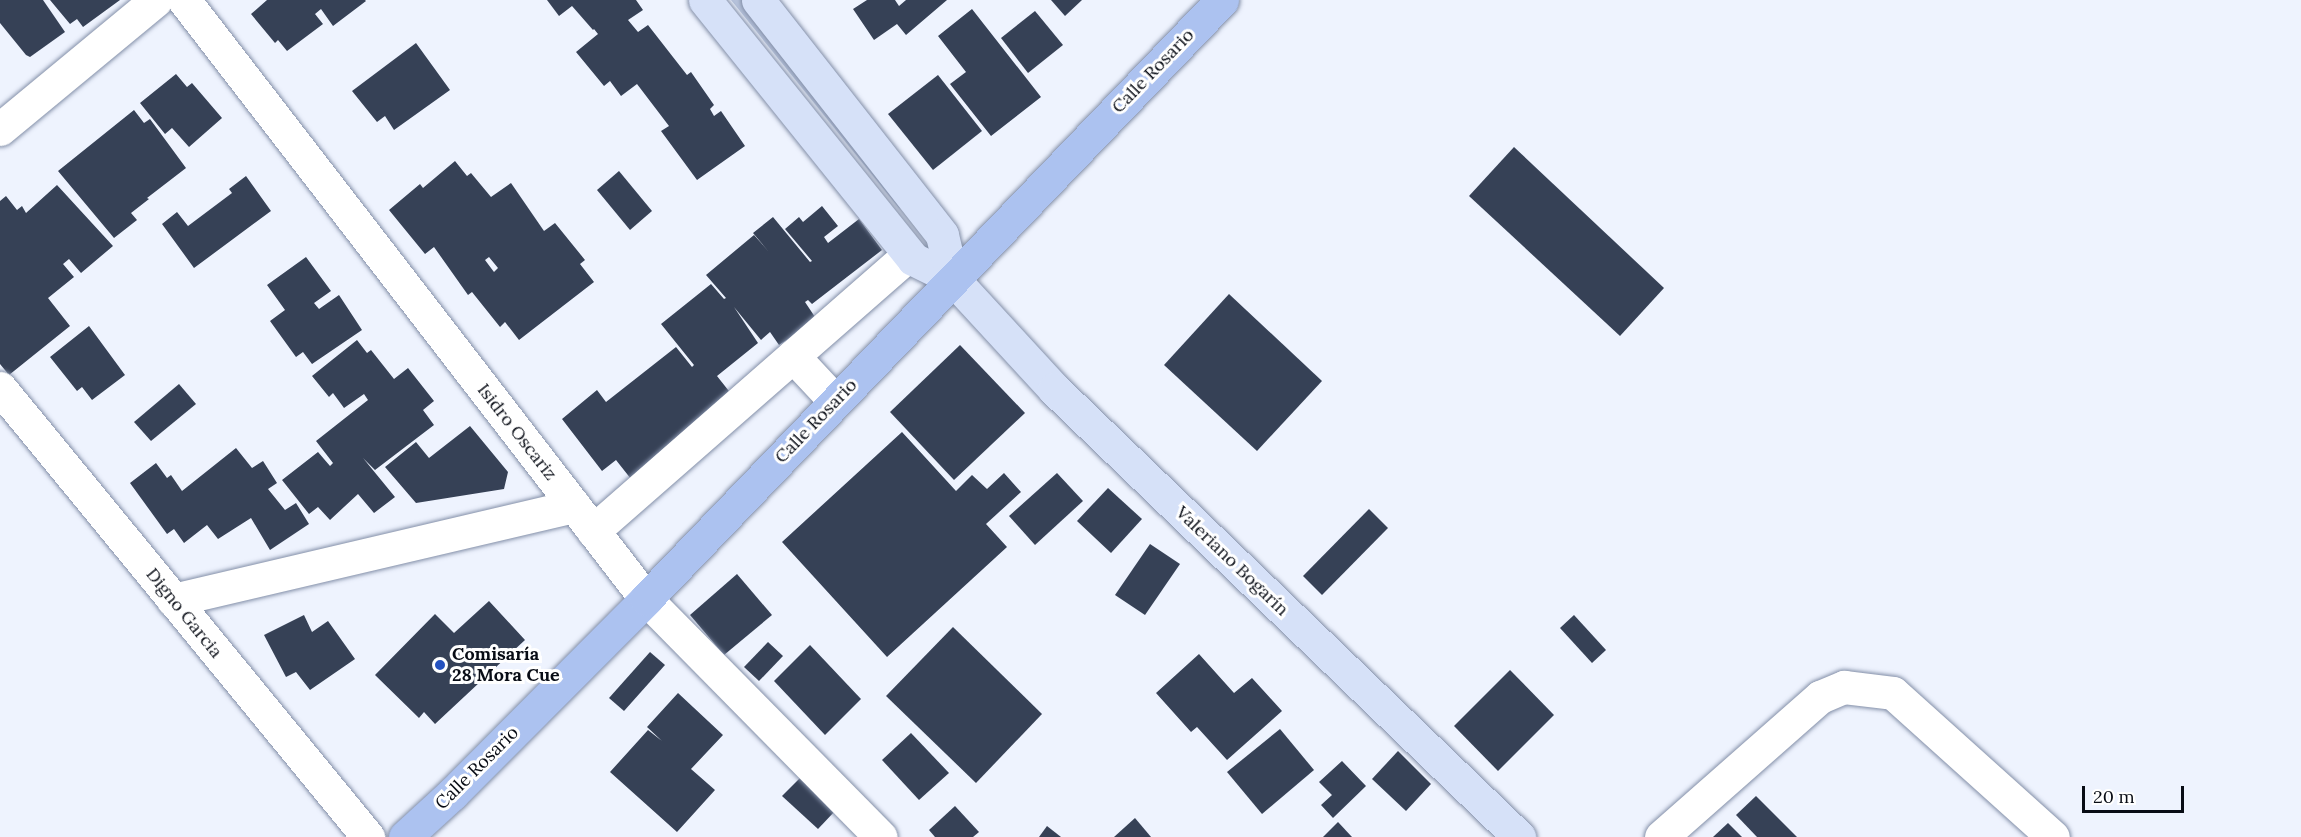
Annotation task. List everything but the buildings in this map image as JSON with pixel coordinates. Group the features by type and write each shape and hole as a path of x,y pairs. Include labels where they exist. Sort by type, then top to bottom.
{"main road":[{"name":"Calle Rosario","path":"405,837 452,794 646,599 952,278 1222,0"}],"street":[{"path":"0,129 156,0"},
{"name":"Isidro Oscariz","path":"183,0 646,599 881,837"},
{"path":"705,0 909,254 952,278"},
{"path":"758,0 942,235 952,278"},
{"path":"173,600 584,518 793,356 909,254"},
{"name":"Valeriano Bogarín","path":"952,278 1054,388 1519,837"},
{"path":"793,356 835,401"},
{"name":"Digno Garcia","path":"0,388 368,837"},
{"path":"1661,837 1820,697 1844,687 1893,693 2053,837"}],"shaded area":[{"path":"731,0 743,0 901,209 899,208"}],"place":[{"name":"Comisaría 28 Mora Cue","path":"440,665"}]}
